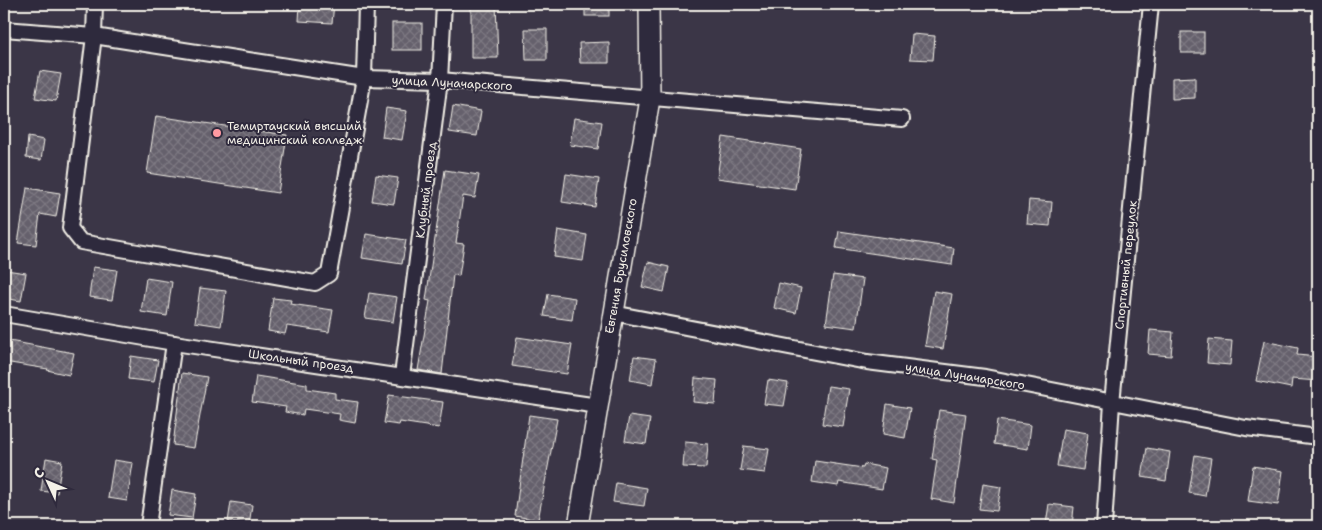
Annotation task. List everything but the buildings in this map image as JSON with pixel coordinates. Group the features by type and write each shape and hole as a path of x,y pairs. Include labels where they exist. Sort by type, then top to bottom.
{"street":[{"path":"95,4 94,36 70,228 80,242 315,283 329,274 364,78 366,4"},
{"name":"Клубный проезд","path":"402,376 440,80 444,4"},
{"name":"Евгения Брусиловского","path":"578,526 650,99 648,4"},
{"name":"Спортивный переулок","path":"1104,526 1112,403 1152,4"},
{"name":"улица Луначарского","path":"4,29 94,36 364,78 440,80 902,119"},
{"name":"улица Луначарского","path":"613,312 867,362 985,377 1246,428 1318,437"},
{"name":"Школьный проезд","path":"4,314 174,342 598,406"},
{"path":"148,526 174,342"}],"place":[{"name":"Темиртауский высший медицинский колледж","path":"217,133"}]}
